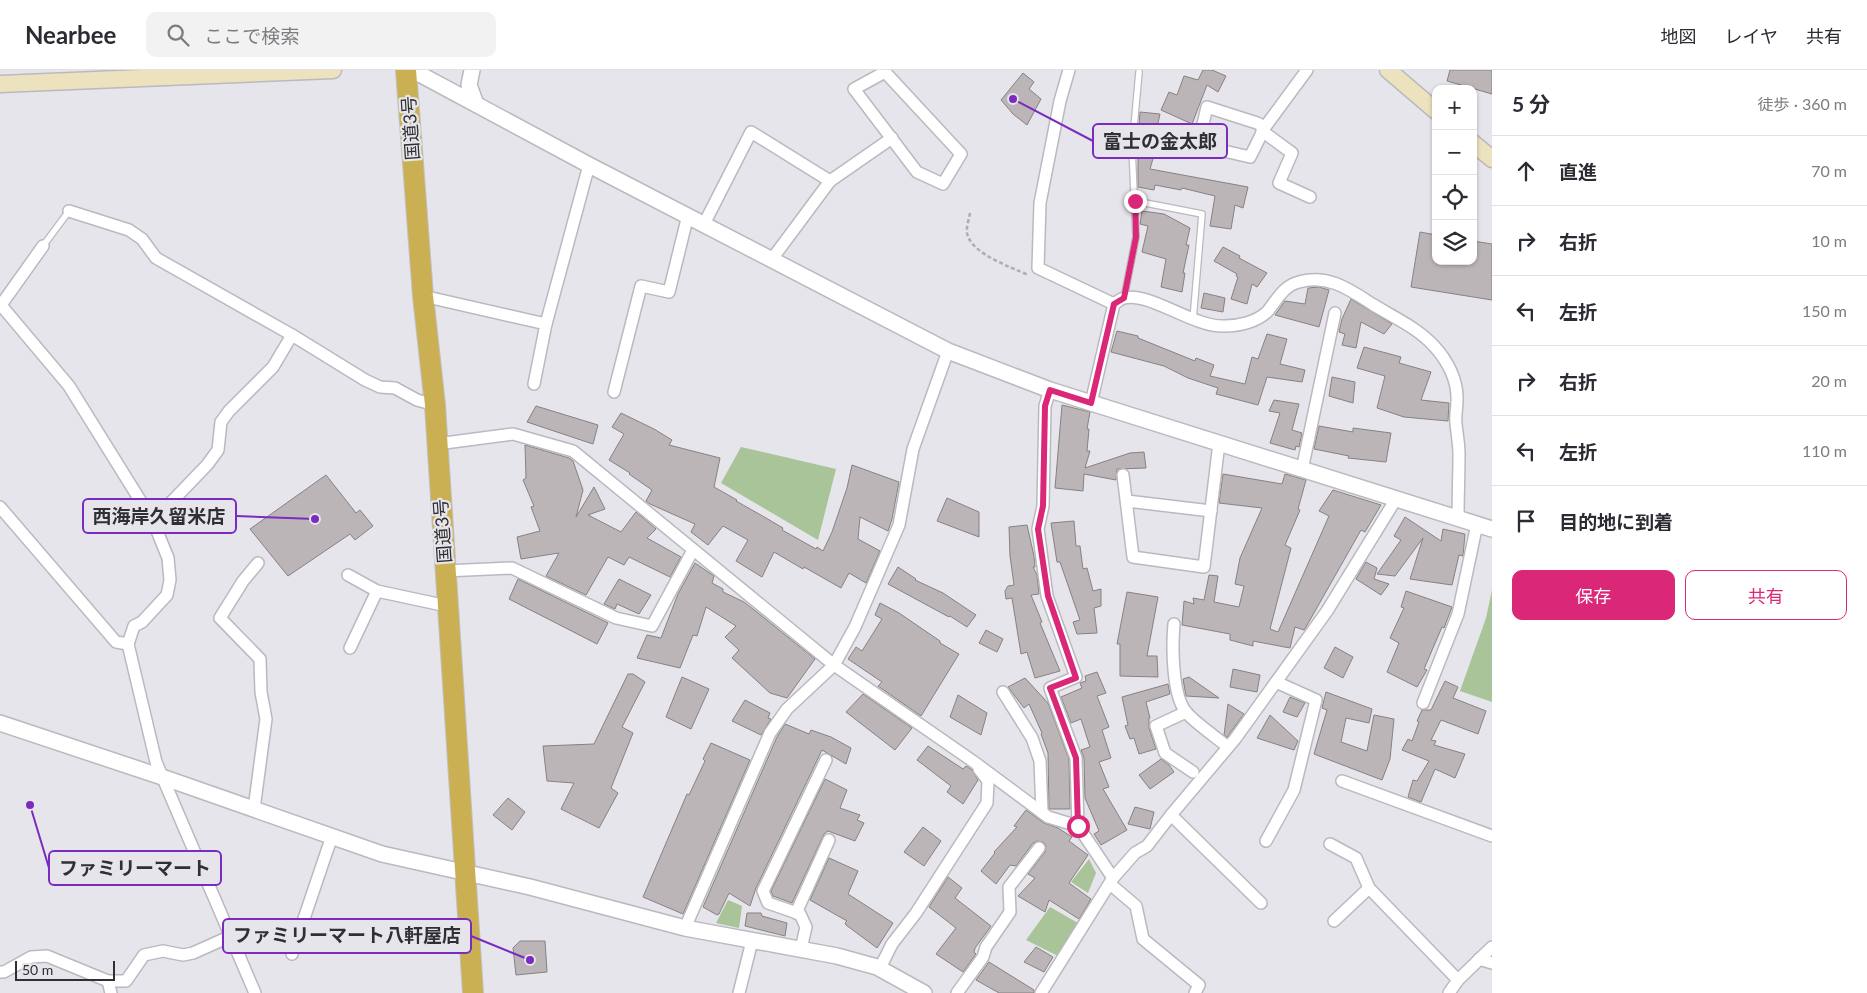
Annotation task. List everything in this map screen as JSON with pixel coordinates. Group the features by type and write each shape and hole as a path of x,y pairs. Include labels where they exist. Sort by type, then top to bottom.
{"highway":[{"name":"国道3号","path":"406,70 423,296 437,444 473,993"}],"main road":[{"path":"0,84 334,70"},
{"path":"1388,70 1432,108"},
{"path":"1477,146 1492,159"}],"street":[{"path":"412,70 589,165 948,351 1050,390 1396,499 1488,525 1458,614 1423,703"},
{"path":"472,70 469,85 476,104"},
{"path":"1069,70 1060,101 1040,203 1038,268 1119,301 1135,298 1159,305 1193,320 1219,327 1236,326 1252,321 1265,313 1284,289 1298,282 1318,279 1335,282 1419,332 1435,347 1448,366 1454,380 1457,399 1455,421 1459,452 1458,518"},
{"path":"1308,70 1263,129 1250,157 1198,146 1207,107 1257,123 1263,129 1292,154 1279,183 1310,197"},
{"path":"885,71 961,154 943,184 917,172 854,89 885,71"},
{"path":"704,224 751,132 830,181"},
{"path":"772,259 830,181 892,138"},
{"path":"534,384 546,324 589,165"},
{"path":"69,211 128,230 142,239 156,258 292,335 364,380 380,387 395,388 417,400 434,405"},
{"path":"614,392 641,286 669,292 688,215"},
{"path":"43,246 0,305 69,386 153,521 168,558 170,580 167,596 142,622 134,626 128,644 156,762 255,993"},
{"path":"423,296 546,324"},
{"path":"1091,403 1119,301"},
{"path":"1302,470 1335,313"},
{"path":"153,521 207,465 218,450 221,422 229,411 273,366 292,335"},
{"path":"684,928 770,733 787,709 834,665 855,627 899,525 913,449 948,351"},
{"path":"1050,390 1045,406 1043,506 1038,529 1048,596 1076,678 1050,688 1076,758 1078,826 1112,881 1136,906 1143,939 1199,985 1195,993"},
{"path":"437,444 514,434 572,451 834,665 974,762 1048,817 1078,826"},
{"path":"1123,474 1133,558 1204,567 1219,443"},
{"path":"1041,993 1112,881 1135,853 1147,846 1170,815 1228,747 1276,682 1327,611 1396,499"},
{"path":"1126,501 1211,511"},
{"path":"0,507 116,642 128,644"},
{"path":"445,571 512,568 616,618 652,626 693,550"},
{"path":"254,809 266,719 261,692 260,658 220,618 243,581 258,563"},
{"path":"348,575 377,591 447,606"},
{"path":"350,648 377,591"},
{"path":"1174,624 1172,643 1177,697 1186,712 1228,747"},
{"path":"1266,841 1294,790 1316,700 1276,682"},
{"path":"1003,692 1032,738 1040,761 1042,812"},
{"path":"1186,712 1156,726 1165,753 1193,772"},
{"path":"0,723 382,854 530,887 684,928 837,956 877,968 924,993"},
{"path":"801,949 806,927 800,914 768,903 763,892 826,760"},
{"path":"877,968 881,966 892,944 916,913 987,803 988,781 974,762"},
{"path":"1342,781 1492,836"},
{"path":"1170,815 1261,903"},
{"path":"292,954 332,836"},
{"path":"796,913 829,840"},
{"path":"1330,844 1356,858 1369,888 1458,980"},
{"path":"957,993 983,957 986,947 1010,912 1009,887 1038,848"},
{"path":"1334,921 1369,888"},
{"path":"0,972 4,972 30,957 47,956 108,981 126,981 144,955 163,952 183,955 231,936"},
{"path":"739,993 752,940"},
{"path":"1449,993 1458,980 1492,946"},
{"path":"1479,959 1492,963"},
{"path":"108,981 111,993"}],"lane":[{"path":"1119,301 1136,237 1132,149 1139,72"},
{"path":"1135,201 1202,214 1193,320"},
{"path":"43,246 69,211"}],"green space":[{"path":"741,447 836,469 818,540 721,483"},
{"path":"1492,590 1492,702 1460,691 1486,618"},
{"path":"1089,859 1096,873 1088,893 1071,882"},
{"path":"728,900 742,906 739,928 716,923"},
{"path":"1050,907 1078,923 1058,956 1026,940"}],"building":[{"path":"1203,70 1212,70 1226,76 1218,92 1207,85 1192,124 1161,110 1169,92 1177,95 1184,76 1198,80"},
{"path":"1450,70 1492,70 1492,94 1477,90 1477,85 1461,85 1447,81"},
{"path":"1023,73 1034,82 1029,89 1041,99 1027,125 1013,114 1001,100"},
{"path":"1140,112 1160,114 1155,137 1159,138 1150,169 1248,187 1243,208 1235,205 1231,229 1210,226 1215,196 1182,188 1181,190 1155,185 1154,190 1138,187 1137,149"},
{"path":"1142,211 1164,214 1190,228 1186,245 1189,245 1183,273 1185,273 1182,292 1161,287 1166,259 1142,252 1148,226 1140,224"},
{"path":"1420,232 1432,234 1432,265 1477,265 1477,242 1492,244 1492,300 1411,287"},
{"path":"1223,247 1267,273 1257,287 1252,284 1247,304 1231,299 1238,277 1236,276 1237,274 1214,261"},
{"path":"1319,287 1329,290 1319,327 1275,315 1285,301 1305,304 1308,288"},
{"path":"1204,293 1225,298 1223,312 1201,308"},
{"path":"1351,299 1392,324 1384,334 1361,322 1356,348 1342,345 1345,334 1339,332 1342,319"},
{"path":"1117,331 1138,336 1138,338 1195,361 1196,358 1214,365 1210,376 1245,384 1252,357 1258,359 1267,334 1287,339 1280,364 1305,370 1302,382 1267,377 1258,405 1216,394 1218,388 1188,378 1164,366 1111,352"},
{"path":"1364,347 1401,357 1399,363 1431,372 1421,400 1449,403 1448,421 1404,417 1377,408 1385,376 1357,368"},
{"path":"1332,377 1355,382 1353,403 1329,396"},
{"path":"1274,400 1299,404 1292,430 1302,433 1299,447 1296,446 1295,450 1270,443 1280,413 1269,411"},
{"path":"1062,405 1090,412 1087,429 1089,429 1087,451 1090,451 1085,468 1130,453 1144,452 1146,468 1117,469 1116,480 1084,474 1083,491 1055,488"},
{"path":"536,406 598,425 593,444 527,422"},
{"path":"621,413 672,440 669,445 720,458 714,487 783,528 782,530 823,551 832,532 847,488 852,465 899,482 888,531 860,517 858,539 880,551 866,583 849,573 841,588 774,552 762,577 736,561 748,540 723,526 708,545 691,532 695,524 650,504 646,501 652,490 609,460 624,434 612,427"},
{"path":"1319,426 1353,432 1353,428 1391,433 1386,462 1348,458 1349,456 1314,449"},
{"path":"525,445 569,458 573,461 583,490 576,517 594,487 605,509 588,515 621,532 636,512 656,529 647,538 681,557 670,577 629,557 624,565 608,557 586,595 546,576 559,553 521,559 517,537 540,531 531,507 534,506 523,480 526,478"},
{"path":"1223,474 1282,484 1285,474 1306,480 1298,509 1300,510 1285,545 1291,548 1270,629 1278,632 1329,516 1319,511 1333,490 1381,505 1365,532 1361,530 1304,630 1295,627 1290,648 1253,641 1253,646 1230,640 1230,634 1182,625 1184,601 1194,604 1193,598 1204,600 1209,575 1218,576 1214,602 1239,607 1244,586 1235,584 1240,558 1262,508 1219,503"},
{"path":"326,475 356,513 360,510 373,526 355,540 350,534 288,576 250,529"},
{"path":"947,498 979,512 979,537 937,521"},
{"path":"1405,517 1441,541 1443,529 1465,534 1463,556 1459,555 1452,585 1410,579 1423,538 1395,576 1377,574 1401,540 1394,536"},
{"path":"1074,521 1076,546 1080,546 1083,569 1087,568 1093,591 1101,589 1101,606 1094,608 1097,633 1077,634 1073,622 1080,620 1060,562 1057,562 1051,523"},
{"path":"1027,525 1034,556 1035,567 1033,567 1037,575 1039,594 1031,595 1042,622 1040,623 1060,671 1035,678 1027,652 1021,654 1012,598 1006,599 1005,591 1008,586 1014,585 1009,527"},
{"path":"1366,562 1377,568 1374,579 1389,584 1381,595 1356,579"},
{"path":"695,563 714,576 712,583 723,589 723,592 744,602 815,659 787,698 770,693 732,658 739,650 725,637 736,626 706,607 697,636 693,635 680,668 637,658 647,635 661,638 678,594"},
{"path":"898,567 915,580 943,593 976,615 967,627 950,616 888,584"},
{"path":"518,579 608,623 597,644 509,599"},
{"path":"619,579 651,595 639,614 617,604 615,609 604,604"},
{"path":"1406,591 1452,607 1424,669 1427,670 1417,687 1387,672 1399,643 1390,638 1404,608 1401,607"},
{"path":"1127,592 1158,597 1147,656 1157,656 1158,677 1120,676 1120,644 1117,644"},
{"path":"880,603 899,613 940,641 940,643 959,654 921,716 878,686 882,682 848,659 856,647 862,651 882,619 875,615"},
{"path":"986,630 1003,639 997,652 979,643"},
{"path":"1335,647 1353,657 1343,678 1324,668"},
{"path":"1233,669 1260,675 1257,692 1230,687"},
{"path":"1097,672 1106,693 1097,696 1109,727 1102,730 1111,758 1099,762 1109,787 1103,789 1127,830 1101,845 1094,834 1099,831 1085,798 1084,758 1081,750 1090,747 1081,719 1071,723 1061,697 1082,688 1080,683 1086,681 1085,676"},
{"path":"628,674 633,674 645,682 622,727 633,733 611,788 618,793 599,828 561,809 574,783 547,781 543,746 594,744"},
{"path":"682,677 709,689 691,729 666,717"},
{"path":"1189,677 1219,698 1186,696 1183,679"},
{"path":"1025,678 1048,703 1069,759 1070,809 1049,809 1048,753 1042,733 1029,704 1024,708 1008,687"},
{"path":"1445,681 1458,687 1453,698 1486,711 1478,734 1441,720 1431,740 1436,741 1434,745 1465,754 1455,778 1435,769 1421,802 1408,797 1413,780 1417,781 1429,761 1402,750 1408,739 1412,741 1422,710 1431,710"},
{"path":"1168,684 1170,694 1146,702 1150,718 1149,728 1156,749 1139,754 1134,738 1130,739 1125,726 1128,725 1122,697"},
{"path":"1326,692 1372,709 1369,723 1346,718 1341,742 1367,751 1374,715 1394,719 1390,759 1382,780 1314,754 1327,710 1322,708"},
{"path":"863,694 912,728 895,750 846,712"},
{"path":"958,695 987,713 981,735 950,717"},
{"path":"1290,697 1305,703 1297,717 1283,712"},
{"path":"745,700 770,713 768,718 771,719 761,735 732,721"},
{"path":"1228,704 1244,714 1227,737 1224,735"},
{"path":"1270,715 1298,741 1294,750 1257,738"},
{"path":"785,724 809,734 811,730 831,737 851,748 846,764 822,750 756,888 750,906 729,893 717,915 703,907 777,737"},
{"path":"711,743 750,760 683,914 643,897 687,794 689,795 705,761 703,759"},
{"path":"928,746 963,769 966,766 972,770 978,780 963,804 947,792 951,786 917,760"},
{"path":"1161,759 1174,772 1150,789 1139,775"},
{"path":"825,779 847,790 840,808 860,815 857,820 864,823 855,841 828,831 824,834 792,903 773,896 771,891"},
{"path":"508,798 525,812 512,830 493,815"},
{"path":"1135,807 1154,812 1150,829 1128,824"},
{"path":"1026,810 1044,823 1058,828 1072,837 1069,841 1088,855 1069,883 1091,899 1079,919 1049,900 1045,912 1018,896 1035,878 1028,874 1045,852 1046,846 1043,842 1037,841 1033,843 1016,866 1010,865 996,884 981,871 994,852 1017,827 1014,826"},
{"path":"923,827 941,841 924,866 904,852"},
{"path":"829,858 858,871 848,894 893,923 877,948 846,925 847,921 810,900"},
{"path":"948,877 962,888 955,898 991,926 975,948 974,952 976,954 963,972 936,954 956,928 929,907"},
{"path":"747,913 761,913 762,916 787,923 785,936 745,926"},
{"path":"520,941 545,941 547,972 516,975 513,948"},
{"path":"1036,947 1053,957 1044,972 1024,962"},
{"path":"989,962 1034,990 1034,993 999,993 976,980"}],"place":[{"name":"富士の金太郎","path":"1013,99"},
{"name":"西海岸久留米店","path":"315,519"},
{"name":"ファミリーマート","path":"30,805"},
{"name":"ファミリーマート八軒屋店","path":"530,960"}],"route":[{"path":"1078,826 1076,758 1050,688 1076,678 1048,596 1038,529 1043,506 1045,406 1050,390 1091,403 1114,304 1124,298 1136,237 1135,201"}]}
